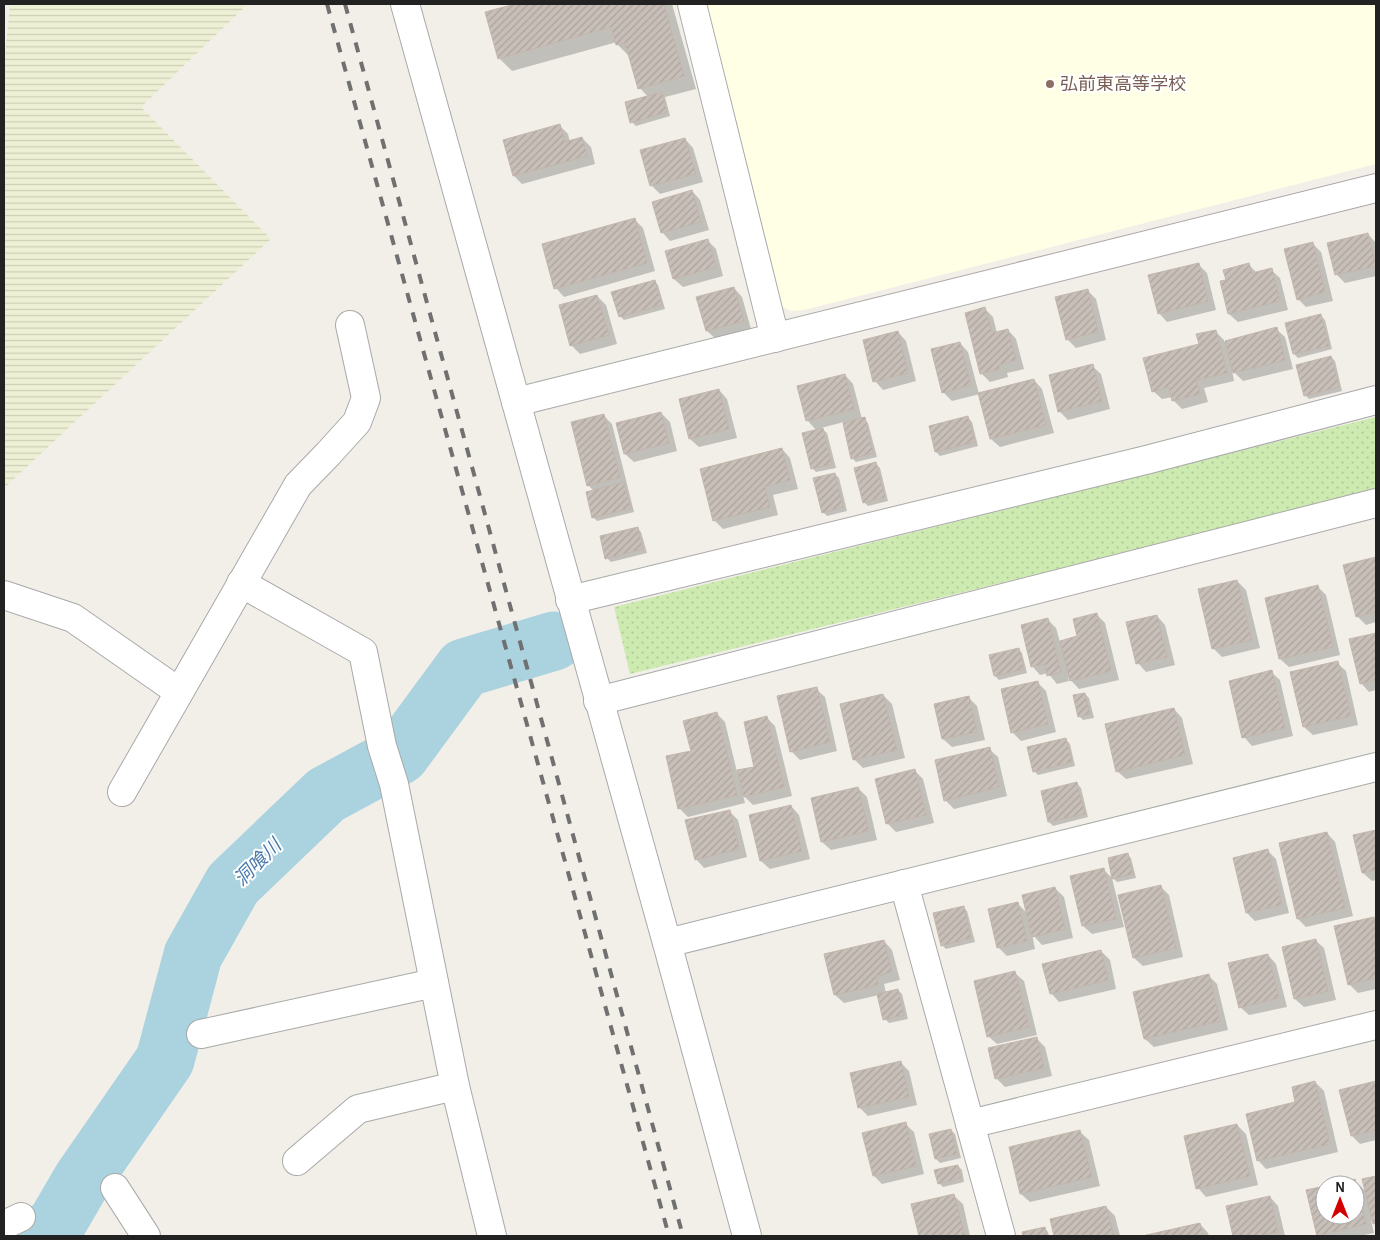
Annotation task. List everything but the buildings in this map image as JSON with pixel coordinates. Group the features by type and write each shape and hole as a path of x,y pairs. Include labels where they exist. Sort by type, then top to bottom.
{"street":[{"path":"405,4 747,1236"},
{"path":"692,4 775,338"},
{"path":"516,402 1376,188"},
{"path":"122,792 298,485 358,422 366,398 350,325"},
{"path":"570,600 1146,460 1376,400"},
{"path":"598,701 1376,503"},
{"path":"241,583 363,652 382,746 394,784 455,1086 492,1236"},
{"path":"4,595 73,618 179,692"},
{"path":"667,943 1376,767"},
{"path":"904,884 1001,1236"},
{"path":"200,1034 434,983"},
{"path":"970,1124 1376,1025"},
{"path":"296,1161 358,1109 455,1086"},
{"path":"114,1188 146,1236"}],"shaded area":[{"path":"10,4 248,4 141,107 271,239 4,488 4,66"},
{"name":"弘前東高等学校","path":"705,4 1376,4 1376,164 804,310 791,311 777,304"}],"green space":[{"path":"1376,417 1376,491 630,674 614,607"}],"waterway":[{"name":"洞喰川","path":"37,1236 54,1228 82,1180 165,1060 193,955 233,884 326,795 400,755 464,668 554,641"}],"railway":[{"path":"327,4 669,1236"},
{"path":"345,4 683,1236"}],"place":[{"name":"弘前東高等学校","path":"1050,84"}]}
